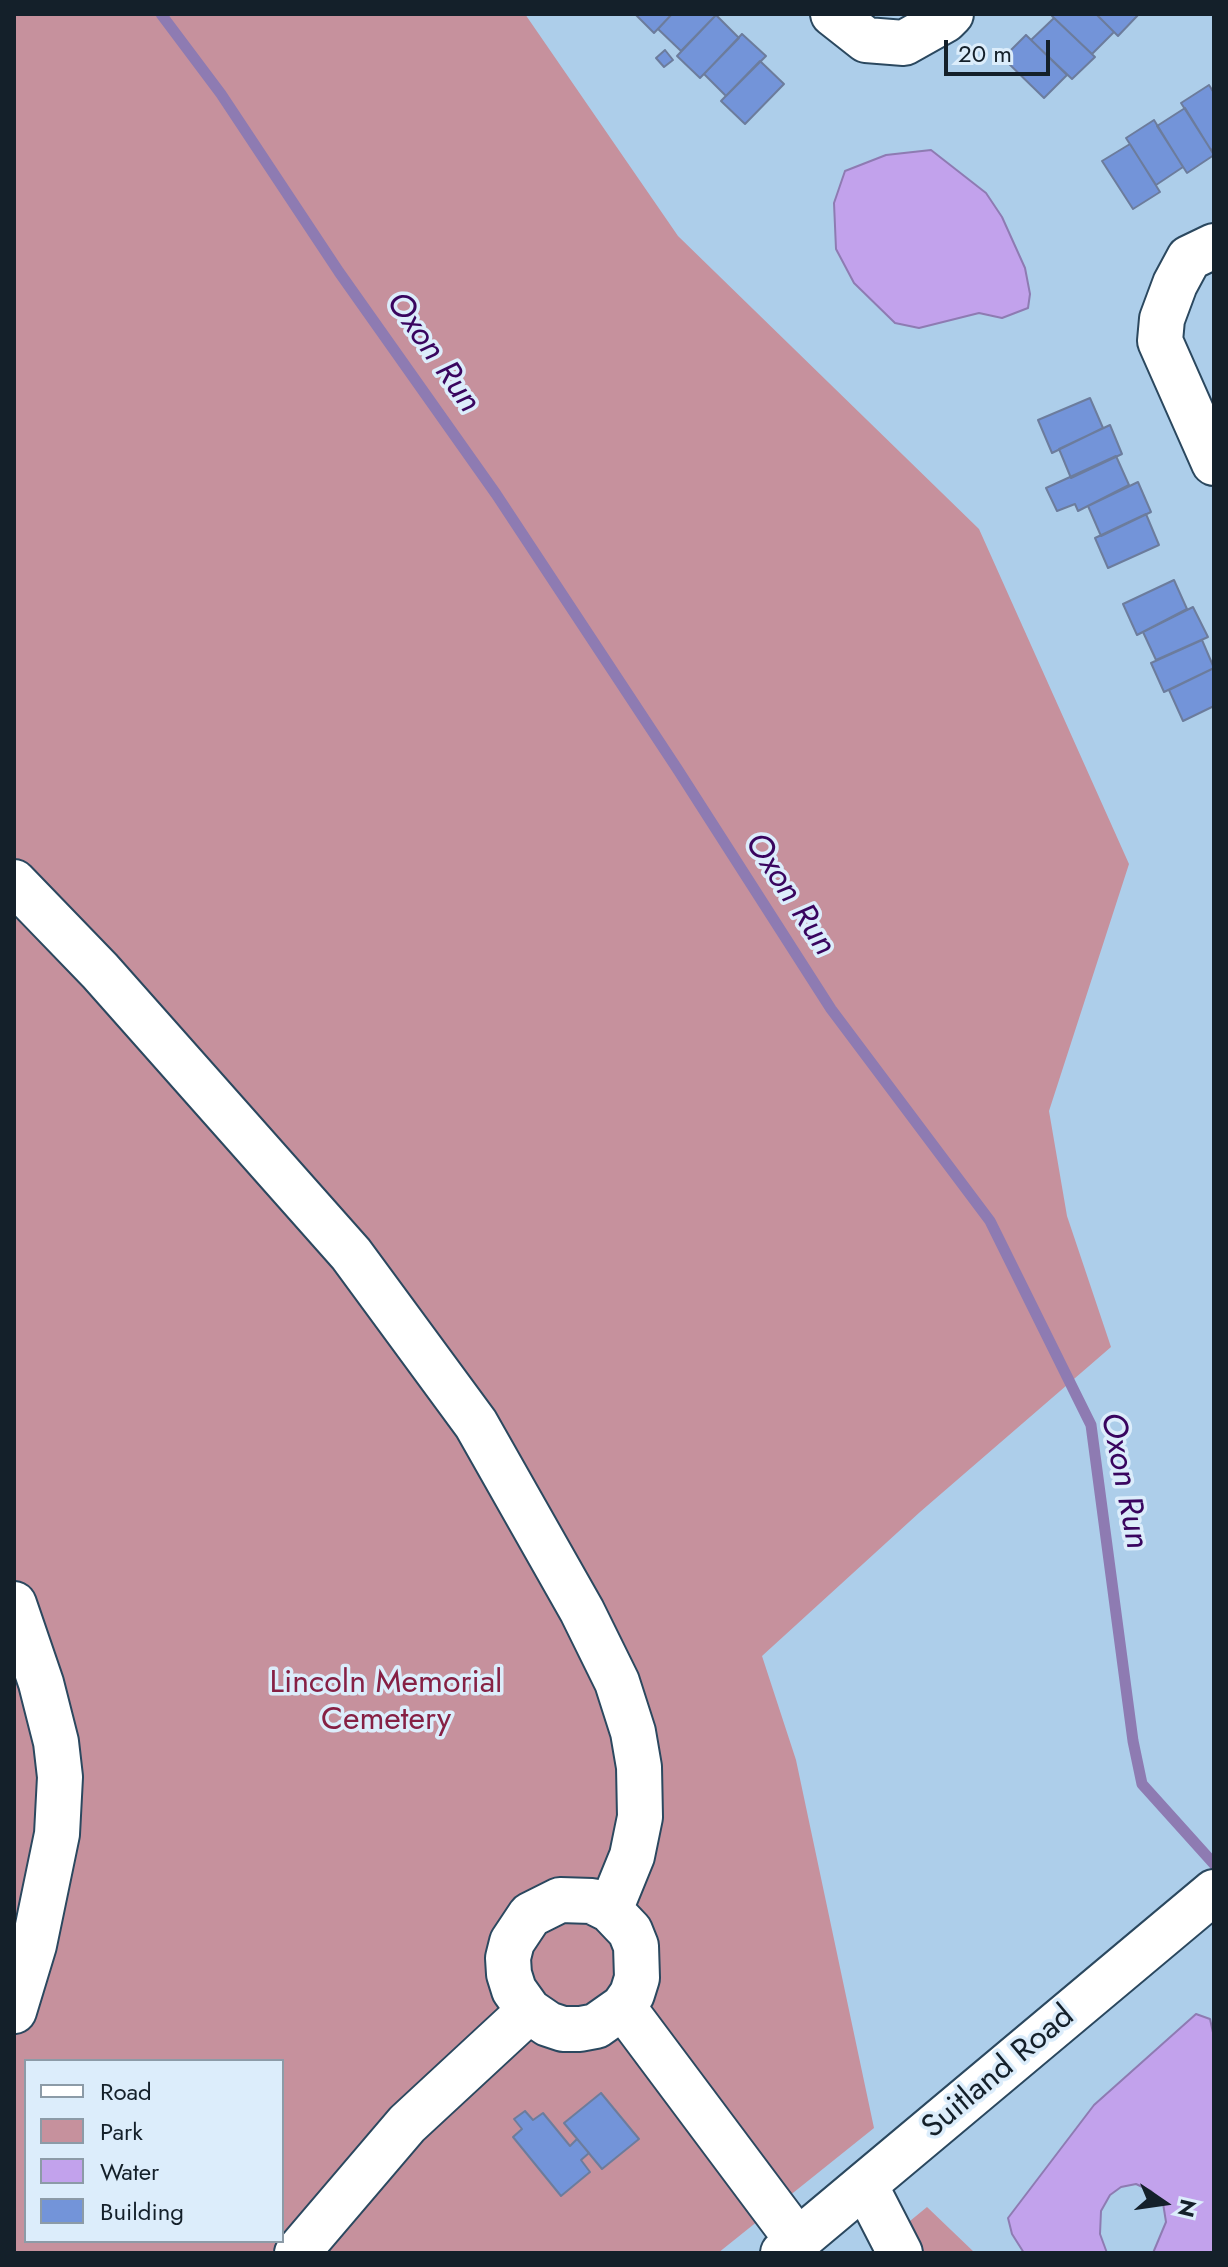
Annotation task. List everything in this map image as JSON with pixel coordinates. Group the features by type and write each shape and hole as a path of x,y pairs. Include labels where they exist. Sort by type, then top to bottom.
{"main road":[{"path":"833,14 866,40 904,43 951,14"},
{"path":"1214,246 1189,258 1162,319 1160,341 1214,463"},
{"path":"14,882 100,971 351,1254 476,1424 582,1611 617,1682 633,1732 640,1778 640,1817 632,1856 610,1910"},
{"path":"14,1604 41,1683 56,1742 60,1777 57,1834 34,1945 14,2011"},
{"name":"Suitland Road","path":"790,2247 1211,1894"},
{"path":"560,1900 592,1901 610,1910 630,1931 636,1946 639,1962 635,1986 623,2007 596,2026 563,2029 548,2024 529,2011 514,1990 509,1974 510,1950 520,1927 537,1910 560,1900"},
{"path":"623,2007 790,2247"},
{"path":"297,2253 407,2124 529,2011"},
{"path":"865,2185 900,2253"}],"green space":[{"name":"Lincoln Memorial Cemetery","path":"14,14 525,14 678,236 979,529 1129,864 1049,1111 1067,1216 1111,1347 920,1512 762,1656 796,1760 874,2128 718,2253 14,2253"},
{"path":"927,2207 975,2253 871,2253"}],"water":[{"path":"931,150 986,193 1002,217 1025,268 1030,294 1028,308 1002,318 979,313 919,328 895,323 854,283 836,249 834,203 845,171 886,155"},
{"path":"1196,2014 1210,2019 1214,2037 1214,2253 1153,2253 1166,2222 1163,2203 1151,2191 1136,2184 1121,2187 1110,2195 1101,2211 1100,2234 1107,2253 1024,2253 1012,2234 1008,2218 1094,2105"}],"building":[{"path":"635,14 672,14 654,33"},
{"path":"672,14 717,14 681,51 658,29"},
{"path":"1096,14 1114,32 1092,54 1052,16"},
{"path":"1096,14 1139,14 1118,36"},
{"path":"716,15 739,38 700,78 677,56"},
{"path":"1054,18 1095,57 1072,79 1031,40"},
{"path":"742,34 766,56 726,96 704,74"},
{"path":"1026,35 1067,75 1044,98 1003,58"},
{"path":"665,50 673,60 664,67 656,58"},
{"path":"760,61 784,84 745,124 721,101"},
{"path":"1209,85 1214,93 1214,148 1211,150 1181,103"},
{"path":"1185,108 1214,155 1187,173 1157,126"},
{"path":"1154,120 1183,167 1156,185 1126,138"},
{"path":"1130,144 1160,192 1133,209 1102,161"},
{"path":"1090,398 1103,428 1052,453 1038,420"},
{"path":"1110,425 1122,454 1071,478 1059,449"},
{"path":"1116,456 1129,485 1078,511 1075,504 1057,511 1046,488"},
{"path":"1138,482 1151,512 1101,536 1088,506"},
{"path":"1146,514 1159,545 1108,568 1095,538"},
{"path":"1174,580 1187,609 1137,635 1123,604"},
{"path":"1193,607 1208,637 1156,660 1143,632"},
{"path":"1202,640 1214,668 1164,692 1151,663"},
{"path":"1214,668 1214,706 1183,721 1169,690"},
{"path":"601,2093 639,2139 602,2169 564,2123"},
{"path":"525,2111 533,2120 543,2113 570,2146 577,2139 589,2153 581,2160 590,2172 561,2196 513,2137 522,2129 514,2119"}],"waterway":[{"name":"Oxon Run","path":"161,14 221,94 339,272 496,494 831,1009 990,1221 1091,1425 1133,1741 1142,1784 1214,1864"}]}
